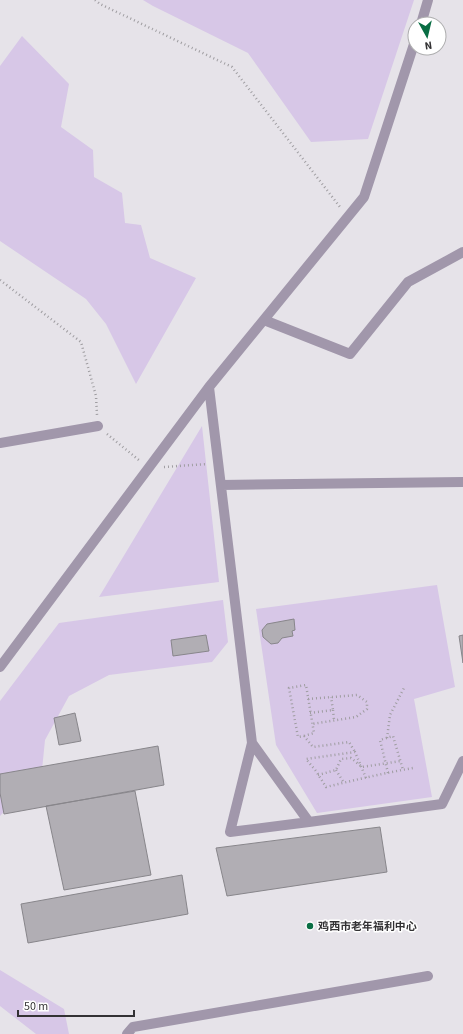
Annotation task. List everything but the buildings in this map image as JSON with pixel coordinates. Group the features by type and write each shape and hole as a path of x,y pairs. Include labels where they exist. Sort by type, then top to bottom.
{"street":[{"path":"423,16 428,0"},
{"path":"0,668 209,387 364,197 410,56"},
{"path":"264,320 350,354 408,282 463,252"},
{"path":"209,387 252,743 230,832 442,804 463,761"},
{"path":"0,443 98,426"},
{"path":"221,484 463,482"},
{"path":"252,743 309,822"},
{"path":"127,1034 133,1027 428,976"}],"path":[{"path":"95,0 100,4 232,67 348,217"},
{"path":"0,280 81,342 96,396 98,426 148,468 218,463"},
{"path":"306,685 308,699 314,733 298,737 289,688 306,685"},
{"path":"387,738 390,715 404,688"},
{"path":"308,699 357,695 367,702 367,709 356,717 312,724"},
{"path":"331,697 334,720"},
{"path":"310,713 333,710"},
{"path":"304,736 313,747 349,742 366,778"},
{"path":"388,773 380,740 393,736 403,770"},
{"path":"355,752 306,759 326,787 413,768"},
{"path":"336,770 343,754"},
{"path":"341,759 351,758 362,767 401,761"},
{"path":"318,775 336,770"},
{"path":"336,770 344,783"}],"shaded area":[{"path":"143,0 414,0 409,16 407,16 407,21 368,139 311,142 248,53"},
{"path":"22,36 69,84 61,127 93,150 94,177 122,193 125,223 141,225 150,258 196,278 136,384 106,324 86,299 0,241 0,66"},
{"path":"202,426 219,582 99,597"},
{"path":"437,585 455,687 414,699 432,797 317,813 276,745 256,609"},
{"path":"223,600 228,642 212,662 109,675 69,696 45,740 42,770 0,816 0,701 59,623"},
{"path":"0,970 64,1009 69,1034 36,1034 0,1006"}],"place":[{"name":"鸡西市老年福利中心","path":"310,926"}]}
